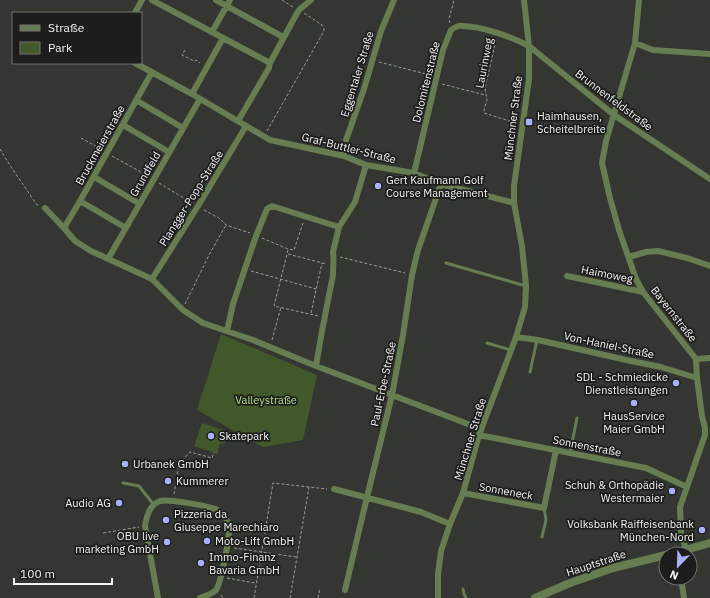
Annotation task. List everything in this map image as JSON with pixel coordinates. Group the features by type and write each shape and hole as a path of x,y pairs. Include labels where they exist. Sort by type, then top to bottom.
{"street":[{"path":"136,12 142,0"},
{"path":"216,0 228,3 283,37"},
{"path":"238,121 269,68 283,37 299,10 312,0"},
{"name":"Eggentaler Straße","path":"344,156 346,140 364,89 381,31 394,0"},
{"name":"Münchner Straße","path":"438,598 438,574 441,551 450,524 463,494 480,432 516,337 525,307 526,286 522,246 514,203 514,186 529,79 529,46 524,0"},
{"name":"Bayernstraße","path":"639,0 635,44 606,141 602,163 619,230 636,279 643,292 696,359 702,416 707,427 680,507 681,533 685,546"},
{"path":"155,1 270,63"},
{"path":"212,32 228,3"},
{"name":"Dolomitenstraße","path":"414,173 443,50 451,30 461,25 478,28 514,38 529,46"},
{"path":"192,94 223,38"},
{"path":"635,44 653,50 710,54"},
{"name":"Brunnenfeldstraße","path":"529,46 614,115 710,179"},
{"name":"Graf-Buttler-Straße","path":"137,64 192,94 270,140 344,156 366,165 414,173 441,184 514,203"},
{"name":"Bruckmeierstraße","path":"64,228 152,72"},
{"name":"Grundfeld","path":"108,259 200,99"},
{"path":"136,100 183,128"},
{"path":"123,125 169,152"},
{"name":"Plangger-Popp-Straße","path":"152,279 246,126"},
{"path":"316,366 333,274 333,252 339,228 355,202 366,165"},
{"path":"94,177 140,204"},
{"name":"Paul-Erbe-Straße","path":"345,590 366,497 392,395 412,274 418,250 441,184"},
{"path":"80,201 126,228"},
{"path":"227,331 233,304 256,236 268,209 272,206 339,228"},
{"path":"45,208 75,241 91,251 152,279 183,310 203,323 270,346 480,432"},
{"path":"629,257 646,252 658,251 687,258 710,266"},
{"name":"Haimoweg","path":"567,276 643,292"},
{"name":"Von-Haniel-Straße","path":"516,337 537,340 661,367 697,378"},
{"path":"696,359 710,358"},
{"name":"Sonnenstraße","path":"480,432 556,450 646,468 688,487"},
{"name":"Sonneneck","path":"463,494 544,508 556,450"},
{"path":"334,489 421,512 450,524"},
{"path":"158,598 145,526 146,518 150,510 159,501 172,501 212,508 225,516 229,526 221,577 215,591 200,598"},
{"path":"698,546 710,543"},
{"name":"Hauptstraße","path":"535,598 570,582 613,568 658,557"},
{"path":"682,586 684,598"}],"lane":[{"path":"446,263 526,286"},
{"path":"530,372 537,340"},
{"path":"487,343 511,350"},
{"path":"570,453 577,418"},
{"path":"123,483 139,486 154,505"},
{"name":"Sonneneck","path":"542,537 546,520 544,508"},
{"path":"463,589 466,598"}],"path":[{"path":"263,136 324,31 322,24 282,0"},
{"path":"451,30 449,19 454,0"},
{"name":"Laurinweg","path":"498,34 485,88 487,100 484,113 517,123 523,123"},
{"path":"185,50 182,55 200,63"},
{"path":"373,60 486,95"},
{"path":"0,149 37,205 45,208"},
{"path":"292,256 305,216"},
{"path":"219,218 226,225 252,233 288,249 294,250"},
{"path":"183,310 209,255 226,225"},
{"path":"288,249 274,306 325,317"},
{"path":"288,254 333,265"},
{"path":"334,256 412,274"},
{"path":"311,314 322,263"},
{"path":"245,269 316,289"},
{"path":"270,346 281,307"},
{"path":"172,501 179,464 190,452 212,458 214,452"},
{"path":"254,598 273,483 334,489"},
{"path":"290,598 309,487"},
{"path":"103,533 145,526"},
{"path":"227,546 297,557"},
{"path":"221,577 256,583"},
{"path":"318,598 320,588"}],"green space":[{"name":"Valleystraße","path":"221,334 317,375 303,440 263,447 197,410"},
{"name":"Skatepark","path":"202,423 223,430 222,433 228,439 219,445 218,454 194,446"}],"place":[{"name":"Haimhausen, Scheitelbreite","path":"529,122"},
{"name":"Gert Kaufmann Golf Course Management","path":"378,186"},
{"name":"SDL - Schmiedicke Dienstleistungen","path":"676,383"},
{"name":"HausService Maier GmbH","path":"634,403"},
{"name":"Skatepark","path":"211,436"},
{"name":"Urbanek GmbH","path":"125,464"},
{"name":"Kummerer","path":"168,481"},
{"name":"Schuh & Orthopädie Westermaier","path":"672,491"},
{"name":"Audio AG","path":"119,503"},
{"name":"Pizzeria da Giuseppe Marechiaro","path":"166,520"},
{"name":"Volksbank Raiffeisenbank München-Nord","path":"702,530"},
{"name":"Moto-Lift GmbH","path":"207,541"},
{"name":"OBU live marketing GmbH","path":"167,542"},
{"name":"Immo-Finanz Bavaria GmbH","path":"201,563"}]}
